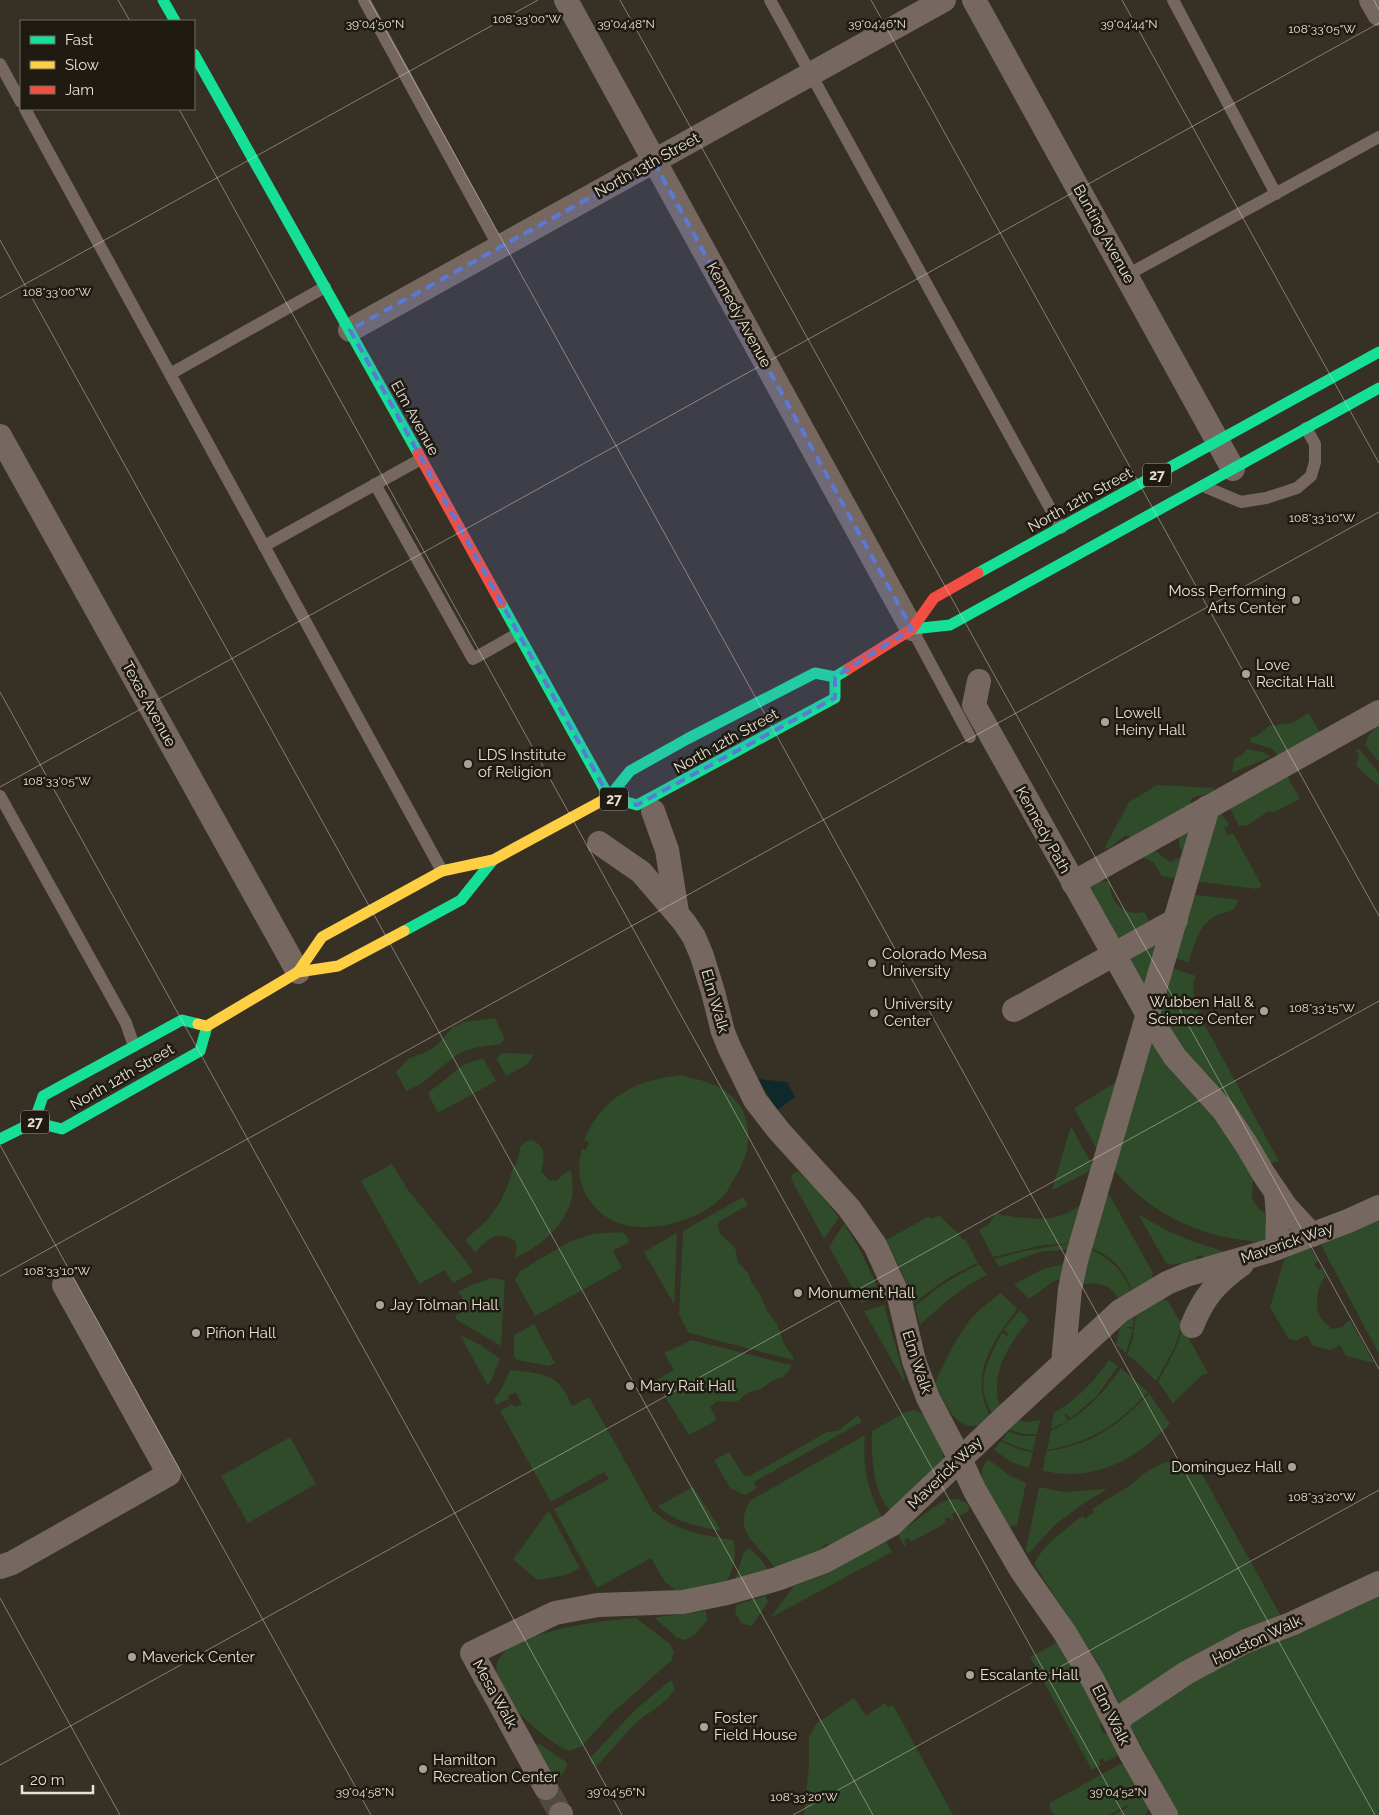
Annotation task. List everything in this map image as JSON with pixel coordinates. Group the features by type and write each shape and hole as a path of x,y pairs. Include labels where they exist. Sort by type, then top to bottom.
{"main road":[{"path":"163,0 174,20"},
{"name":"Elm Avenue","path":"195,56 350,330 609,797"},
{"name":"North 12th Street","path":"298,972 322,937 442,871 493,860 609,797 630,771 687,739 815,673 836,677 912,629 934,598 1379,352"},
{"name":"North 12th Street","path":"912,629 950,625 1379,388"},
{"name":"North 12th Street","path":"609,797 637,806 836,698 836,677"},
{"name":"North 12th Street","path":"207,1026 182,1020 43,1096 34,1122 62,1129 200,1051 207,1026 298,972 338,966 460,900 493,860"},
{"name":"27","path":"0,1139 34,1122"}],"street":[{"name":"Kennedy Avenue","path":"566,0 912,629"},
{"name":"North 13th Street","path":"350,330 944,0"},
{"name":"Bunting Avenue","path":"974,0 1233,469"},
{"path":"1371,0 1379,14"},
{"name":"Texas Avenue","path":"0,436 298,972"},
{"name":"Kennedy Path","path":"979,681 974,705 1148,1015 1175,1057 1224,1111 1276,1192 1312,1236"},
{"path":"1073,883 1379,712"},
{"path":"1063,1363 1070,1289 1076,1261 1208,807"},
{"name":"Elm Walk","path":"654,811 667,850 677,912"},
{"name":"Elm Walk","path":"599,843 641,872 677,912 694,937 713,992 723,1032 755,1100 779,1131 849,1208 875,1245 899,1297 914,1361 928,1398 975,1491 1021,1570 1065,1633 1094,1680 1166,1815"},
{"path":"1014,1010 1176,920"},
{"path":"1276,1192 1278,1216 1277,1248"},
{"name":"Maverick Way","path":"472,1653 555,1613 598,1605 683,1602 735,1591 777,1579 825,1561 891,1525 1120,1311 1167,1283 1186,1275 1254,1256 1312,1236 1379,1207"},
{"path":"1192,1326 1206,1297 1217,1284 1254,1256"},
{"path":"0,1567 169,1474 64,1285"},
{"name":"Houston Walk","path":"1116,1724 1125,1714 1186,1674 1246,1641 1291,1624 1379,1584"},
{"name":"Mesa Walk","path":"472,1653 546,1788"}],"lane":[{"path":"364,0 499,247"},
{"path":"770,0 1060,528"},
{"path":"1173,0 1276,194"},
{"path":"0,64 20,100"},
{"path":"26,110 442,871"},
{"path":"1127,275 1379,137"},
{"path":"170,374 325,287"},
{"path":"1203,486 1240,502 1266,498 1297,488 1311,476 1315,462 1315,444 1306,428"},
{"path":"264,546 421,459"},
{"path":"375,484 472,659 517,634"},
{"path":"912,629 970,737"},
{"path":"0,796 126,1023 134,1046"}],"highlighted area":[{"path":"654,162 912,629 835,677 835,698 637,805 609,797 350,330"}],"green space":[{"path":"1309,713 1321,735 1281,757 1270,748 1250,742 1251,738 1269,726 1292,723"},
{"path":"1379,725 1379,762 1365,745 1368,736"},
{"path":"1247,749 1265,753 1270,757 1232,773 1234,759 1242,755"},
{"path":"1356,749 1360,750 1379,773 1379,786 1357,767 1356,764 1359,757"},
{"path":"1286,774 1300,799 1274,812 1269,811 1248,825 1239,826 1230,809 1234,800"},
{"path":"1157,785 1215,788 1213,791 1191,799 1190,806 1135,840 1126,835 1110,848 1104,849 1129,802"},
{"path":"1213,812 1222,814 1229,825 1224,828 1228,835 1233,833 1262,886 1257,889 1194,881"},
{"path":"1195,822 1178,879 1162,876 1153,862 1144,858 1141,854 1152,848 1171,862 1180,857 1182,851 1179,845 1179,836"},
{"path":"1091,880 1110,882 1110,889 1115,902 1124,910 1137,913 1144,912 1151,924 1116,943 1083,884"},
{"path":"1190,894 1238,900 1231,911 1212,918 1203,928 1197,938 1189,962 1172,958"},
{"path":"1162,937 1145,995 1124,957"},
{"path":"1169,967 1196,976 1193,987 1196,1004 1203,1022 1279,1161 1266,1164 1162,1021 1159,999"},
{"path":"495,1018 504,1037 500,1044 473,1048 458,1054 422,1083 406,1091 396,1072 408,1059 437,1045 453,1027 464,1022"},
{"path":"1149,1035 1212,1108 1253,1178 1252,1198 1258,1208 1268,1215 1268,1233 1264,1240 1256,1242 1225,1237 1188,1226 1170,1217 1138,1195 1112,1167"},
{"path":"500,1054 534,1054 528,1064 506,1076 497,1059"},
{"path":"480,1059 484,1060 496,1081 438,1113 429,1096 429,1092 463,1065"},
{"path":"684,1075 685,1077 713,1084 724,1090 734,1098 741,1108 746,1120 748,1134 746,1155 741,1166 722,1198 692,1217 669,1224 648,1227 634,1227 613,1221 596,1208 583,1188 579,1173 580,1157 582,1149 586,1150 589,1142 584,1140 601,1111 624,1092 637,1085 667,1077"},
{"path":"1120,1080 1099,1153 1074,1108"},
{"path":"1071,1126 1094,1169 1052,1190"},
{"path":"531,1140 536,1142 542,1149 544,1157 541,1171 549,1180 556,1181 571,1170 572,1193 567,1211 549,1236 515,1258 517,1247 515,1241 504,1236 493,1237 480,1247 476,1253 465,1240 487,1220 499,1204 518,1159 520,1147"},
{"path":"392,1164 408,1190 473,1272 453,1283 445,1270 419,1284 361,1181"},
{"path":"797,1171 812,1185 839,1217 824,1239 791,1179 792,1175"},
{"path":"1107,1194 1110,1196 1153,1273 1152,1279 1132,1290 1125,1275 1110,1258 1089,1247"},
{"path":"743,1197 748,1205 720,1221 718,1225 720,1234 735,1247 738,1262 748,1273 767,1311 777,1324 785,1346 793,1356 793,1360 689,1333 679,1315 683,1231"},
{"path":"1082,1203 1074,1243 1043,1245 993,1257 979,1230 989,1224 996,1213 1004,1216 1035,1219 1055,1217"},
{"path":"1138,1214 1166,1230 1225,1252 1204,1259 1202,1255 1196,1257 1196,1260 1172,1265 1166,1263"},
{"path":"940,1215 963,1240 965,1239 978,1263 944,1281 913,1305 904,1277 886,1240 928,1217 931,1219"},
{"path":"1379,1215 1379,1354 1321,1245 1322,1242"},
{"path":"844,1224 860,1250 882,1296 861,1303 829,1247"},
{"path":"622,1232 626,1235 629,1242 613,1251 622,1268 535,1316 515,1280 520,1271 569,1242 592,1234"},
{"path":"677,1233 674,1304 644,1252"},
{"path":"1067,1244 1073,1245 1072,1249 1039,1252 1000,1267 994,1259 1024,1251"},
{"path":"1088,1248 1103,1256 1114,1265 1131,1290 1118,1298 1110,1289 1101,1284 1078,1285"},
{"path":"1309,1248 1318,1261 1314,1264 1318,1270 1322,1268 1326,1277 1321,1284 1318,1294 1317,1304 1320,1316 1332,1329 1342,1327 1350,1320 1374,1363 1346,1356 1340,1345 1330,1350 1313,1346 1307,1335 1296,1341 1288,1338 1270,1307 1284,1260 1286,1257"},
{"path":"1068,1263 1063,1278 1054,1281 1029,1299 1014,1284 1043,1269"},
{"path":"979,1264 987,1275 952,1297 920,1325 915,1306 943,1284"},
{"path":"492,1278 505,1280 501,1346 457,1320 455,1316 469,1308 458,1292 471,1285"},
{"path":"1001,1293 1017,1309 999,1334 986,1360 982,1388 984,1402 991,1418 971,1426 963,1424 949,1411 935,1383 950,1351 969,1321 980,1309"},
{"path":"1162,1299 1168,1301 1182,1325 1174,1349 1156,1381 1127,1355 1133,1338 1136,1313"},
{"path":"884,1305 905,1379 903,1380 864,1311"},
{"path":"1020,1310 1029,1320 1014,1339 1003,1360 997,1382 1000,1406 993,1416 983,1389 985,1372 1002,1333 1008,1336 1009,1334 1004,1330"},
{"path":"1134,1314 1133,1327 1127,1327 1133,1329 1126,1353 1116,1345 1121,1323"},
{"path":"534,1324 555,1363 549,1366 517,1360 514,1357 514,1335"},
{"path":"1183,1328 1208,1373 1201,1376 1173,1403 1158,1382 1175,1350"},
{"path":"460,1335 481,1345 500,1359 490,1383 487,1384"},
{"path":"692,1340 792,1365 783,1377 772,1381 761,1389 747,1393 738,1401 717,1401 710,1407 717,1420 689,1435 655,1381 674,1370 664,1353"},
{"path":"1109,1360 1118,1366 1097,1396 1070,1419 1067,1414 1065,1415 1068,1421 1051,1429 1054,1413 1084,1390"},
{"path":"1121,1368 1148,1392 1114,1423 1091,1437 1063,1447 1047,1450 1051,1431 1090,1404 1106,1388"},
{"path":"510,1370 547,1376 562,1387 572,1406 589,1397 653,1511 671,1524 681,1528 700,1534 733,1540 734,1562 725,1584 717,1586 716,1582 709,1584 710,1588 679,1593 665,1582 651,1558 597,1588 554,1509 609,1479 604,1472 551,1502 500,1411 512,1404 515,1407 522,1404 516,1392 508,1396 509,1399 496,1405 494,1400"},
{"path":"1149,1393 1170,1424 1148,1444 1125,1460 1099,1470 1069,1474 1043,1471 1046,1451 1077,1444 1103,1432 1127,1415"},
{"path":"914,1410 924,1414 943,1452 944,1460 890,1510 880,1494 874,1473 872,1431 908,1411"},
{"path":"858,1415 862,1422 754,1482 757,1488 745,1495 730,1488 714,1460 729,1452 744,1476 750,1476 827,1432 838,1431"},
{"path":"1017,1420 1026,1422 1040,1420 1037,1434 1023,1434 1009,1430"},
{"path":"1008,1432 1022,1436 1036,1436 1033,1451 1002,1440"},
{"path":"865,1435 865,1467 872,1495 881,1515 880,1518 831,1547 828,1543 822,1547 823,1550 775,1568 749,1537 745,1529 745,1511 751,1500"},
{"path":"290,1437 316,1484 248,1523 221,1476"},
{"path":"1001,1441 1020,1450 1033,1452 1029,1468 1011,1462 994,1450"},
{"path":"988,1459 1009,1475 1026,1483 1017,1525 1010,1527 985,1486 982,1472"},
{"path":"1166,1462 1186,1465 1203,1476 1282,1618 1120,1704 1093,1655 1034,1564 1049,1544 1082,1516 1085,1519 1094,1512 1092,1509 1129,1486 1150,1469"},
{"path":"693,1487 721,1531 679,1520 664,1512 658,1506"},
{"path":"1039,1487 1064,1492 1107,1489 1056,1524 1027,1553 1026,1549"},
{"path":"958,1499 968,1504 967,1512 959,1516 956,1512 952,1514 954,1519 952,1521 949,1517 945,1519 946,1523 911,1542 908,1538 904,1540 906,1545 904,1546 899,1533 941,1502"},
{"path":"548,1512 580,1568 566,1575 537,1580 513,1559"},
{"path":"884,1542 887,1543 892,1552 770,1618 794,1586 822,1575"},
{"path":"749,1548 759,1557 768,1570 737,1580 736,1577 743,1554"},
{"path":"1379,1587 1379,1815 1179,1815 1130,1726 1130,1721 1195,1676"},
{"path":"765,1596 768,1602 753,1624 750,1626 741,1623 735,1612 736,1605"},
{"path":"706,1611 707,1620 695,1635 685,1640 677,1638 656,1619 657,1617"},
{"path":"636,1618 670,1644 674,1652 672,1660 611,1714 582,1746 569,1751 561,1747 534,1728 511,1703 499,1680 496,1668 504,1653 518,1643 536,1635 558,1629 603,1621"},
{"path":"1056,1643 1061,1646 1104,1723 1099,1725 1104,1734 1108,1733 1118,1751 1118,1755 1106,1762 1103,1758 1099,1760 1101,1765 1092,1770 1030,1657"},
{"path":"671,1680 675,1689 672,1694 637,1722 597,1766 591,1763 590,1758 635,1710"},
{"path":"854,1698 866,1716 885,1703 888,1708 893,1705 953,1815 804,1815 809,1764 809,1736 817,1723"},
{"path":"538,1743 566,1762 567,1765 561,1776 555,1780 534,1745"},
{"path":"1120,1764 1126,1765 1149,1807 1147,1813 1144,1815 1113,1815 1129,1807 1128,1805 1109,1815 1054,1815 1050,1808 1050,1803"}],"water":[{"path":"758,1079 787,1082 795,1097 777,1110"}],"tunnel":[{"path":"546,1788 561,1814"}],"traffic: fast":[{"path":"163,0 174,20"},
{"path":"195,56 418,453"},
{"path":"978,573 1379,352"},
{"path":"912,629 950,625 1379,388"},
{"path":"501,603 609,797"},
{"path":"835,677 835,698 637,805 609,797 630,771 687,739 815,673 835,677 848,669"},
{"path":"404,931 461,900 493,860"},
{"path":"198,1024 182,1020 43,1096 34,1122 62,1129 200,1051 207,1026"},
{"path":"0,1139 34,1122"}],"traffic: slow":[{"path":"298,972 322,937 442,871 493,860 609,797"},
{"path":"198,1024 207,1026 298,972 338,966 404,931"}],"traffic: jam":[{"path":"418,453 501,603"},
{"path":"848,669 912,629 934,598 978,573"}],"place":[{"name":"Moss Performing Arts Center","path":"1296,600"},
{"name":"Love Recital Hall","path":"1246,674"},
{"name":"Lowell Heiny Hall","path":"1105,722"},
{"name":"LDS Institute of Religion","path":"468,764"},
{"name":"Colorado Mesa University","path":"872,963"},
{"name":"Wubben Hall & Science Center","path":"1264,1011"},
{"name":"University Center","path":"874,1013"},
{"name":"Monument Hall","path":"798,1293"},
{"name":"Jay Tolman Hall","path":"380,1305"},
{"name":"Piñon Hall","path":"196,1333"},
{"name":"Mary Rait Hall","path":"630,1386"},
{"name":"Dominguez Hall","path":"1292,1467"},
{"name":"Maverick Center","path":"132,1657"},
{"name":"Escalante Hall","path":"970,1675"},
{"name":"Foster Field House","path":"704,1727"},
{"name":"Hamilton Recreation Center","path":"423,1769"}]}
